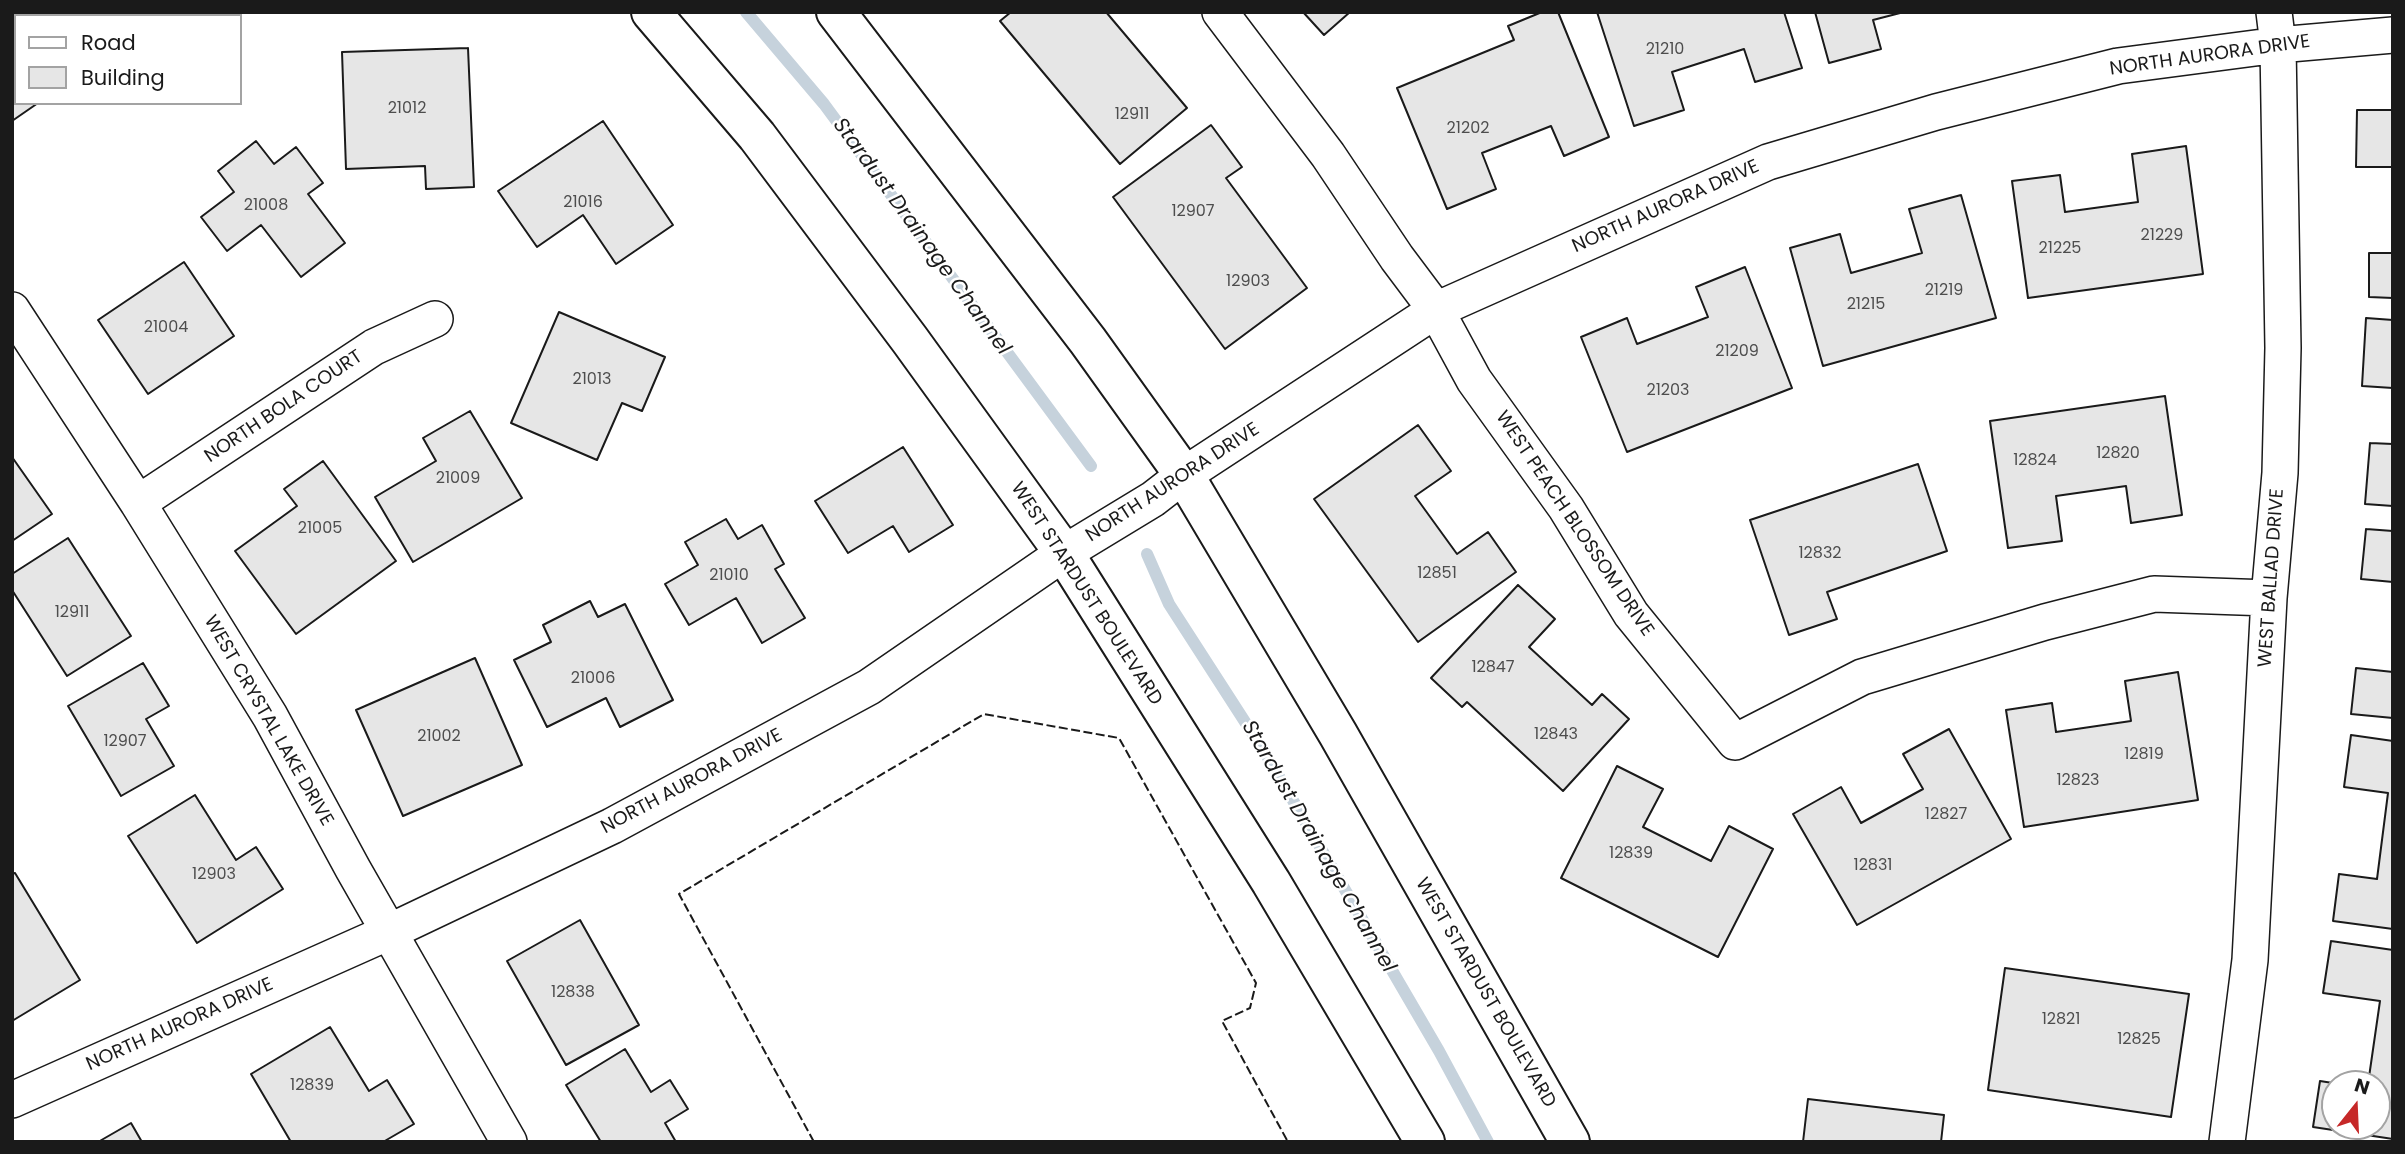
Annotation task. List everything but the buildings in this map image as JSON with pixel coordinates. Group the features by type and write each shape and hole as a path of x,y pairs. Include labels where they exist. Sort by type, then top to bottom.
{"street":[{"name":"WEST STARDUST BOULEVARD","path":"651,12 757,136 910,340 1078,545 1425,1142"},
{"name":"WEST STARDUST BOULEVARD","path":"836,12 1088,341 1184,475 1338,734 1570,1142"},
{"name":"WEST PEACH BLOSSOM DRIVE","path":"1220,12 1328,155 1397,258 1436,310 1474,380 1566,508 1631,614 1735,742 1862,677 2045,622 2154,594 2269,598"},
{"name":"NORTH AURORA DRIVE","path":"12,1100 389,932 612,826 869,687 1078,545 1153,499 1184,475 1436,310 1768,162 1936,112 2276,29 2393,35"},
{"name":"WEST BALLAD DRIVE","path":"2227,1142 2250,960 2269,598 2280,472 2283,348 2276,29"},
{"name":"WEST CRYSTAL LAKE DRIVE","path":"12,310 138,503 270,716 509,1142"},
{"name":"NORTH BOLA COURT","path":"138,503 374,347 435,319"}],"waterway":[{"name":"Stardust Drainage Channel","path":"746,12 824,104 1091,466"},
{"name":"Stardust Drainage Channel","path":"1147,554 1169,604 1267,756 1439,1051 1488,1142"}],"fence":[{"path":"814,1142 679,894 984,714 1119,738 1256,983 1250,1008 1222,1021 1288,1142"}]}
